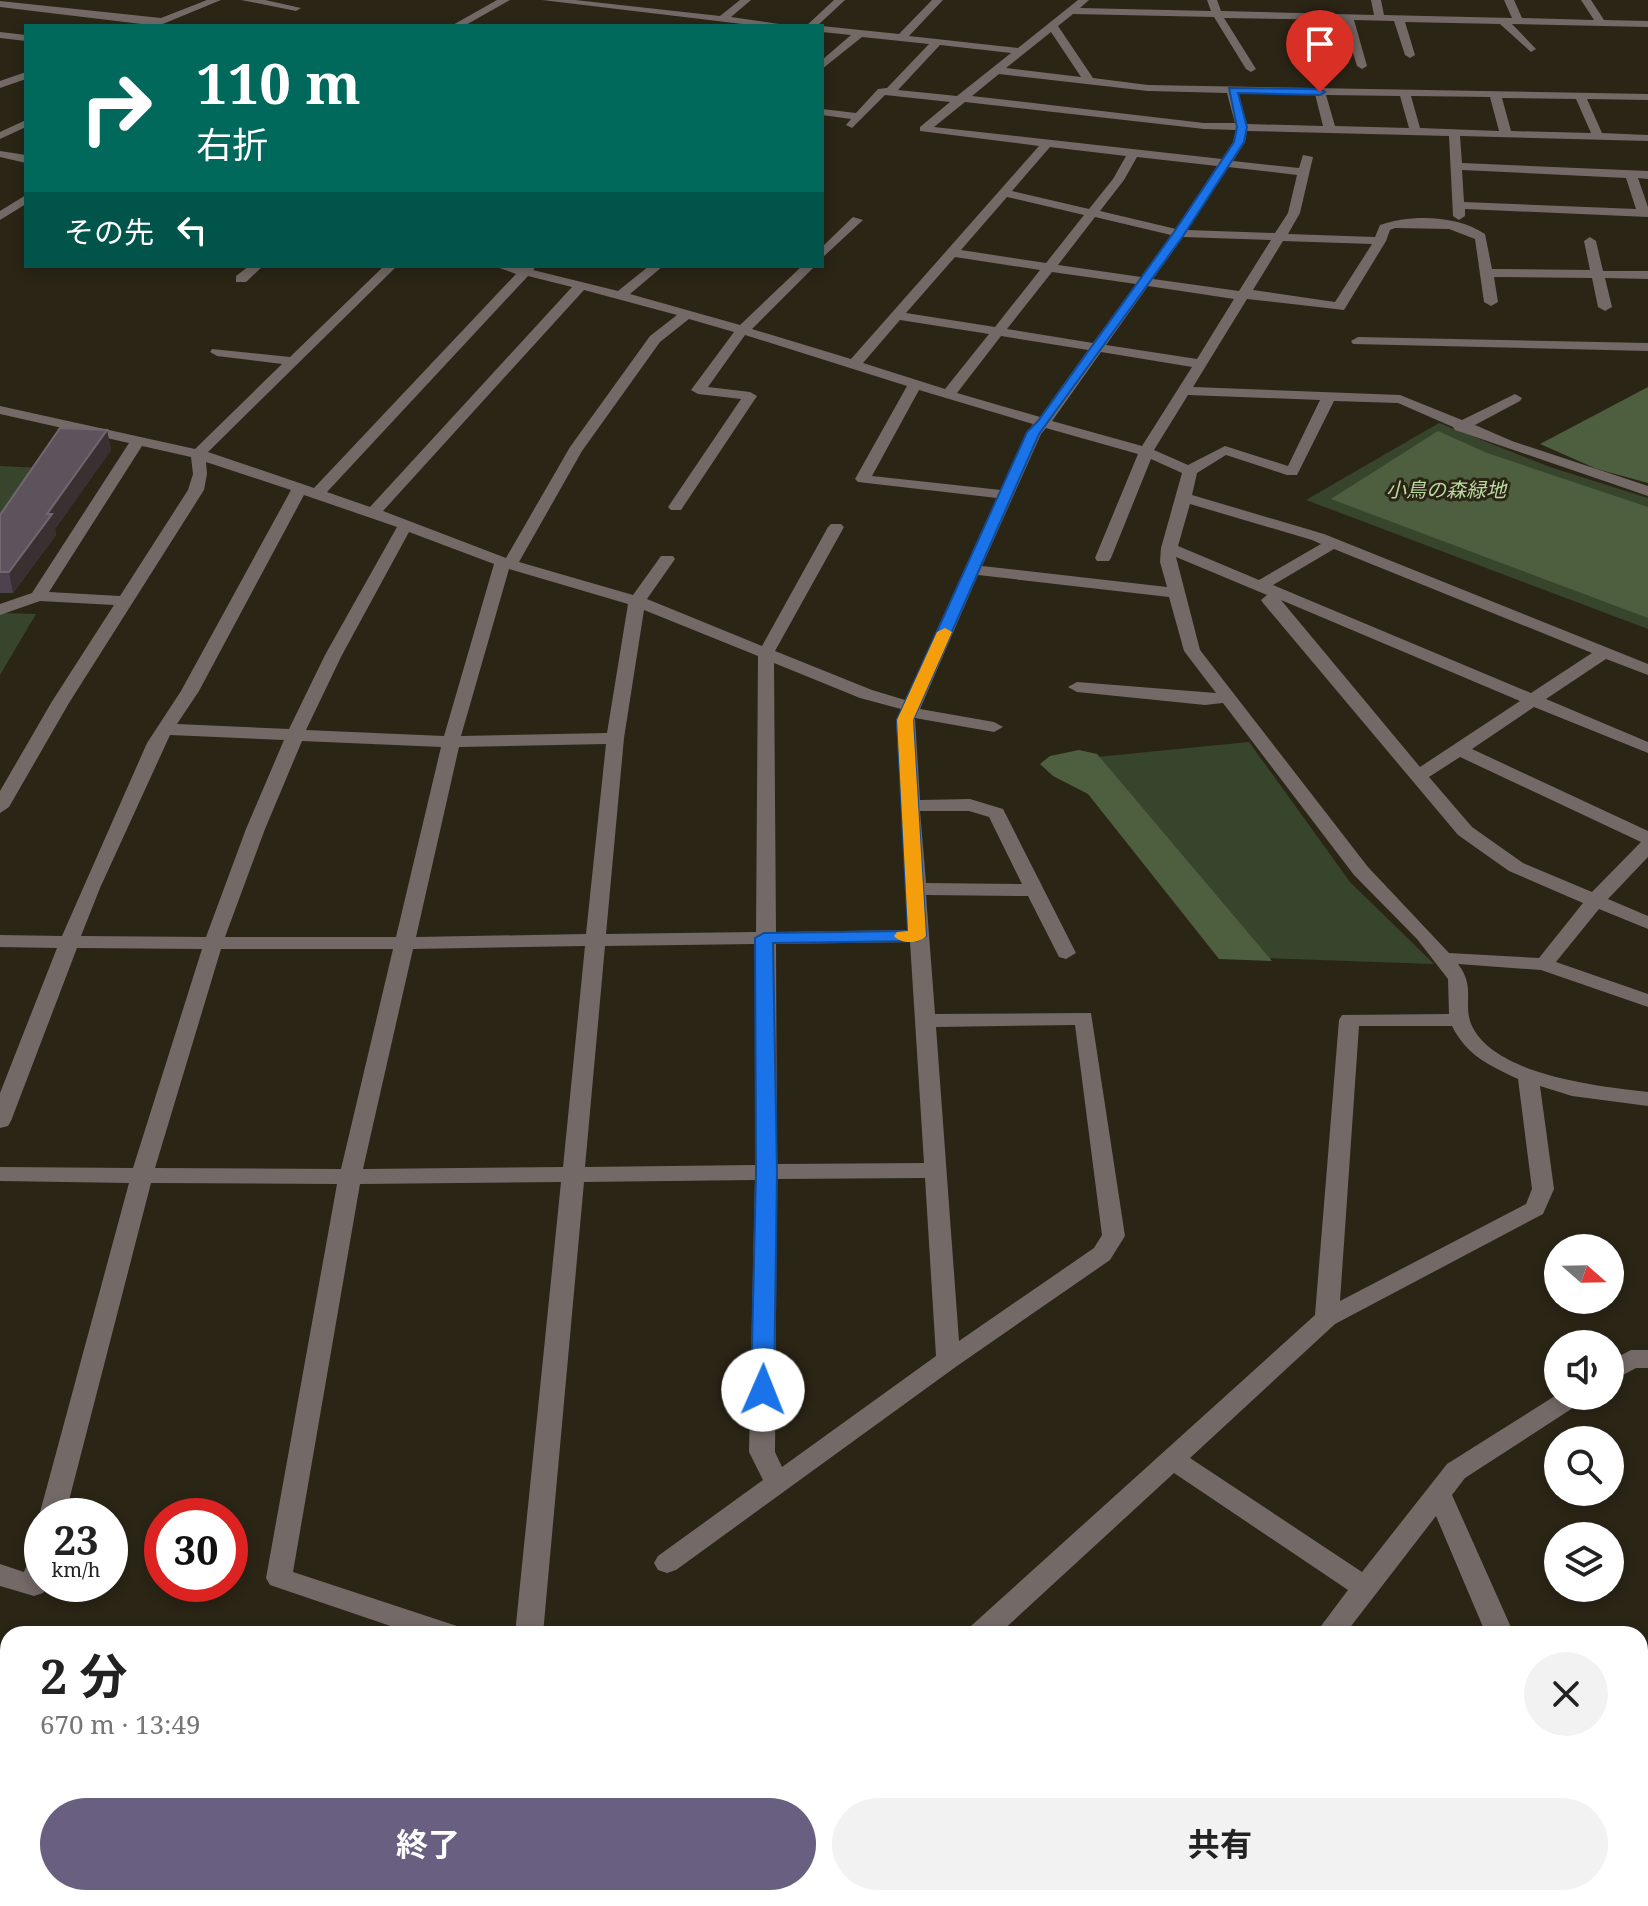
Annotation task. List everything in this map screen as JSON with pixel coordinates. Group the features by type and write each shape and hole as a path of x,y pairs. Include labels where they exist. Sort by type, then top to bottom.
{"street":[{"path":"154,24 216,0"},
{"path":"246,0 296,8"},
{"path":"460,24 505,0"},
{"path":"547,0 754,24"},
{"path":"629,9 642,0"},
{"path":"722,19 746,0"},
{"path":"813,24 840,0"},
{"path":"901,38 938,0"},
{"path":"1084,0 924,129 1301,172"},
{"path":"1212,0 1218,16 1251,69"},
{"path":"1314,0 1322,18"},
{"path":"1376,0 1380,20"},
{"path":"1509,0 1519,22"},
{"path":"1586,0 1601,23"},
{"path":"0,4 161,21"},
{"path":"1069,11 1380,20 1460,16 1504,22 1648,24"},
{"path":"667,24 683,15"},
{"path":"1348,19 1362,66"},
{"path":"1399,20 1410,55"},
{"path":"1504,22 1531,49"},
{"path":"1052,25 1090,82"},
{"path":"824,29 1020,51"},
{"path":"824,64 860,33"},
{"path":"0,35 24,38"},
{"path":"890,92 937,42"},
{"path":"994,70 1148,88 1648,97"},
{"path":"0,85 24,76"},
{"path":"1144,119 1148,88"},
{"path":"948,1360 917,936 905,720 1034,432 1179,233 1239,142 1242,127 1232,90"},
{"path":"824,113 856,121 882,91 1242,127 1648,138"},
{"path":"1320,92 1330,129"},
{"path":"1405,93 1415,131"},
{"path":"1495,94 1506,134"},
{"path":"1580,96 1598,137"},
{"path":"0,136 24,124"},
{"path":"1454,132 1458,226"},
{"path":"854,365 1047,143"},
{"path":"948,395 1118,180 1133,153"},
{"path":"0,154 24,159"},
{"path":"1103,558 1146,452 1294,213 1301,172 1307,157"},
{"path":"1454,166 1648,175"},
{"path":"1459,205 1646,213 1631,174"},
{"path":"1006,193 1179,233 1380,241"},
{"path":"0,216 24,200"},
{"path":"824,252 857,220"},
{"path":"953,253 1339,307 1380,241 1384,228 1398,223 1458,226 1476,231 1481,237 1491,302"},
{"path":"1590,241 1605,307"},
{"path":"241,279 255,268"},
{"path":"198,454 389,268"},
{"path":"0,1121 68,941 164,729 190,691 309,491 527,268 1146,452 1189,471"},
{"path":"619,296 654,268"},
{"path":"676,507 750,396 698,390 741,332 807,268"},
{"path":"1488,273 1648,275"},
{"path":"373,513 581,285"},
{"path":"423,1626 279,1578 350,1177 451,742 506,563 575,450 655,339 685,315"},
{"path":"899,316 1201,364"},
{"path":"1358,341 1648,347"},
{"path":"217,352 292,361"},
{"path":"915,384 863,479 1007,495"},
{"path":"1184,391 1400,399 1460,427 1558,463 1648,491"},
{"path":"1329,397 1292,472 1225,450 1189,471 1168,562 1192,651 1361,871 1446,960 1458,978 1459,1020 1471,1043 1491,1058 1528,1075 1572,1089 1648,1099"},
{"path":"1460,427 1515,398"},
{"path":"2,413 139,439 198,454 373,513 506,563 637,601 866,694 911,709 994,727"},
{"path":"38,596 139,439"},
{"path":"0,807 60,703 196,490 200,474 198,454"},
{"path":"1184,497 1333,543 1648,670"},
{"path":"57,1498 141,1177 213,941 294,736 323,675 405,526"},
{"path":"778,1485 762,1452 766,1173 766,653 836,527"},
{"path":"1260,586 1333,543"},
{"path":"1169,548 1648,748"},
{"path":"530,1626 615,738 637,601 667,559"},
{"path":"972,570 1175,593"},
{"path":"1279,595 1269,600 1465,831 1516,867 1648,923"},
{"path":"0,610 38,596 125,601"},
{"path":"1420,775 1605,652"},
{"path":"1077,687 1205,700 1226,697"},
{"path":"164,729 451,742 615,738"},
{"path":"1460,750 1648,838"},
{"path":"910,806 970,805 996,813 1066,953"},
{"path":"1544,964 1595,901 1648,846"},
{"path":"914,889 1034,890"},
{"path":"0,941 595,942 917,936"},
{"path":"1446,960 1459,958 1544,964 1648,1001"},
{"path":"667,1563 948,1360 1102,1254 1114,1236 1084,1018 923,1021"},
{"path":"1327,1318 1349,1020 1459,1020"},
{"path":"990,1626 1327,1318 1535,1209 1543,1189 1528,1075"},
{"path":"0,1174 350,1177 933,1170"},
{"path":"1624,1364 1631,1359 1648,1359"},
{"path":"1335,1626 1456,1471 1551,1410"},
{"path":"1172,1459 1363,1586"},
{"path":"1438,1492 1497,1626"},
{"path":"0,1575 24,1582"}],"green space":[{"path":"1648,387 1648,483 1597,469 1540,444"},
{"name":"小鳥の森緑地","path":"1439,423 1550,467 1648,498 1648,629 1306,500"},
{"name":"小鳥の森緑地","path":"1438,431 1487,453 1648,507 1648,618 1331,499"},
{"path":"0,466 41,468 0,526"},
{"path":"0,613 36,614 0,675"},
{"path":"1249,742 1350,882 1434,964 1231,957 1066,760"},
{"path":"1079,750 1097,754 1272,961 1219,959 1088,794 1053,776 1040,764 1050,756"}],"building":[{"path":"60,428 107,430 47,514 52,514 9,572 0,572 0,515"}],"slow traffic":[{"path":"903,936 917,936 905,720 945,632"}],"route":[{"path":"763,1390 766,1173 764,938 917,936 905,720 1034,432 1179,233 1239,142 1242,127 1232,90 1320,92"}]}
